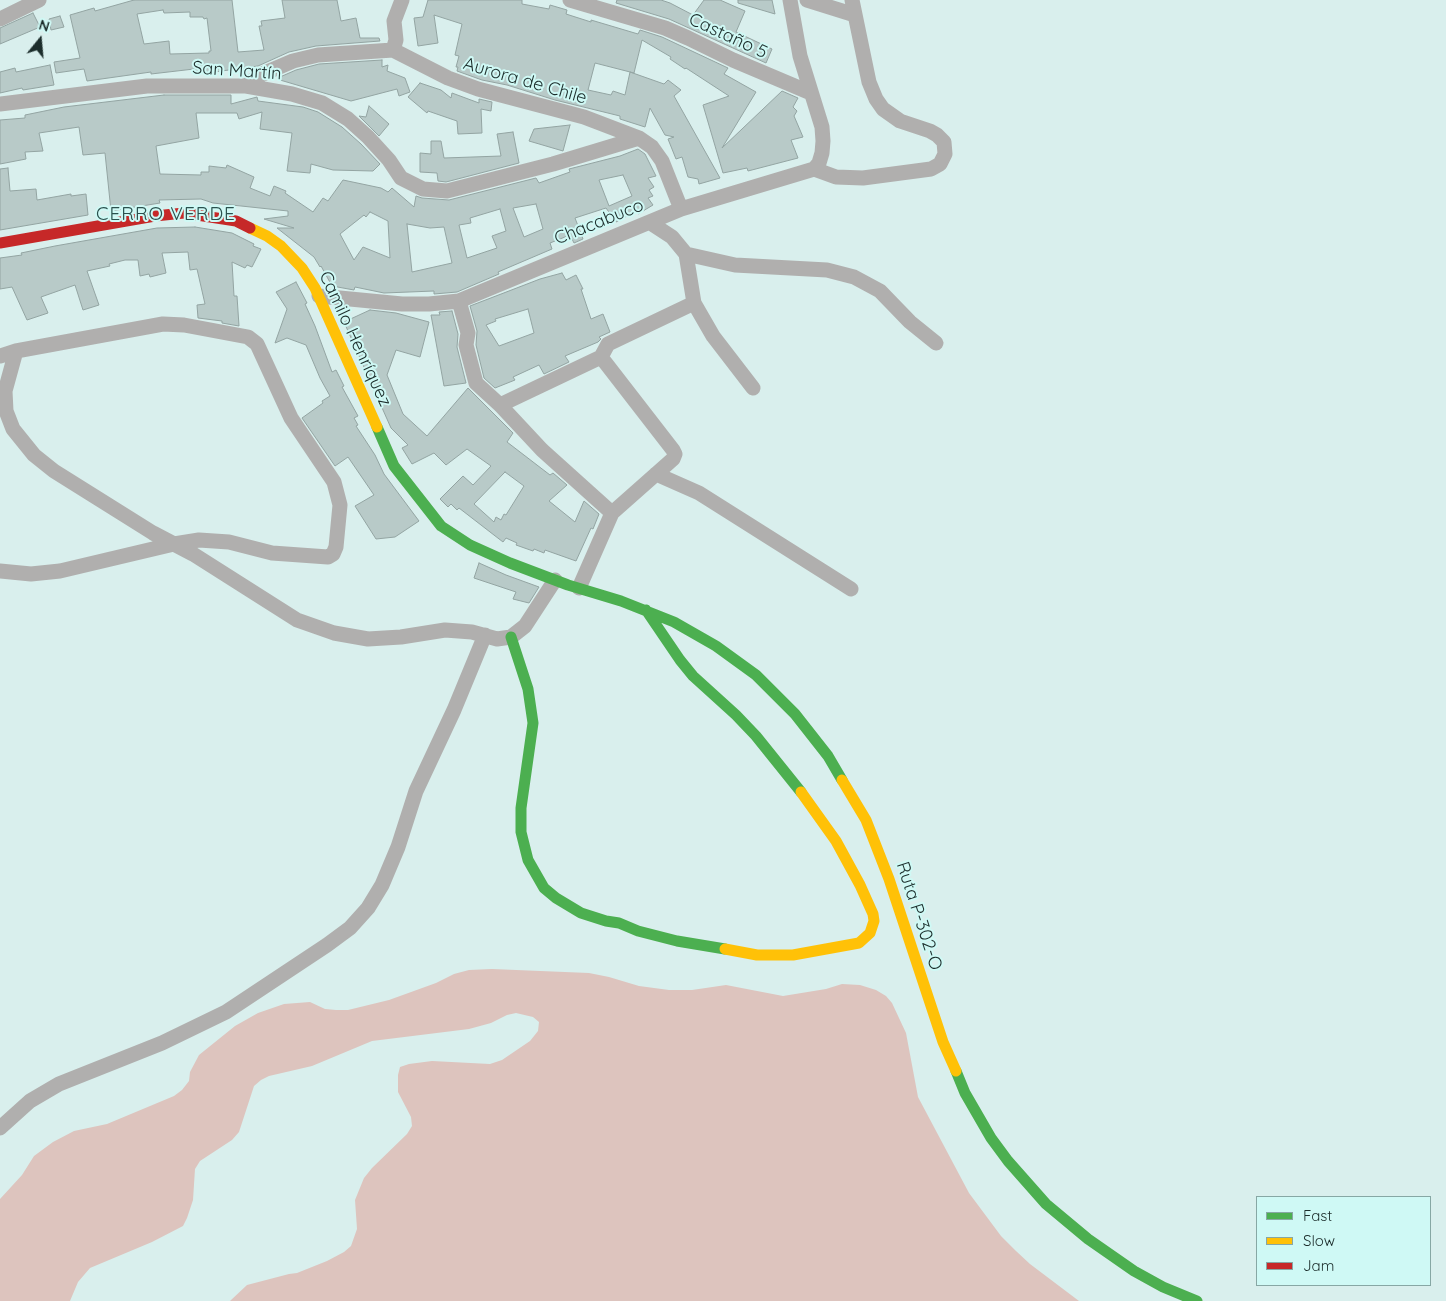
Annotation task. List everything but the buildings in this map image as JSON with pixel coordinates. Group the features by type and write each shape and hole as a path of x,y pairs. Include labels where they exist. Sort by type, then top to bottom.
{"street":[{"path":"0,19 39,0"},
{"path":"246,86 258,76 293,61 318,55 393,50 396,40 394,21 402,0"},
{"name":"Castaño 5","path":"570,0 665,28 733,60 811,92"},
{"path":"790,0 800,56 822,127 823,141 820,163 814,169 836,176 863,178 932,169 940,164 945,154 944,142 930,131 900,121 883,109 876,99 869,82 852,0"},
{"path":"807,0 855,15"},
{"name":"Aurora de Chile","path":"393,50 448,78 478,89 584,117 639,138 652,147 662,160 681,209"},
{"name":"San Martín","path":"0,104 147,86 246,86 292,94 322,103 348,119 389,160 401,178 423,189 446,191 553,164 639,138"},
{"name":"Chacabuco","path":"319,296 402,304 459,301 681,209 814,169"},
{"name":"Camilo Henríquez","path":"0,243 155,216 184,213 218,216 252,228 281,246 311,280 394,466 441,526 470,545 567,585"},
{"path":"649,222 672,236 686,254 694,303 713,336 753,388"},
{"path":"686,254 735,265 827,270 854,277 880,291 910,322 936,343"},
{"path":"459,301 468,333 466,345 476,383 500,405 542,450 612,512"},
{"path":"500,405 601,356 608,344 694,303"},
{"path":"0,356 16,351 163,324 242,335 257,344 291,418 329,474 338,491 340,505 335,551 328,557 272,553 214,540 198,540 60,571 31,574 0,571"},
{"path":"16,351 6,381 4,401 9,420 26,447 39,460 297,620 334,633 368,639 401,637 444,630 458,630 497,639 511,637 567,585 612,512 673,459 675,454 673,450 601,356"},
{"path":"656,474 699,493 851,589"},
{"name":"Ruta P-302-O","path":"567,585 621,600 674,622 716,646 756,675 795,714 842,776 866,820 878,847 931,1009 953,1068 976,1114 1008,1161 1046,1204 1103,1251 1163,1287 1197,1301"},
{"path":"511,637 528,689 533,723 521,808 521,832 528,860 544,888 556,898 581,913 606,921 619,923 658,937 757,955 793,954 859,943 870,933 874,921 873,914 860,885 836,841 790,777 762,743 736,715 693,676 667,643 646,610"},
{"path":"0,1128 30,1101 59,1084 162,1044 226,1012 327,946 350,928 368,908 382,885 398,847 416,791 454,710 485,635"}],"shaded area":[{"path":"492,969 589,973 639,986 669,990 692,990 726,985 783,996 826,989 842,984 860,985 876,990 886,996 892,1003 906,1033 918,1097 969,1193 1001,1236 1016,1251 1079,1301 230,1301 247,1285 297,1273 327,1261 351,1246 357,1229 355,1200 364,1178 407,1134 412,1126 411,1117 398,1092 400,1067 432,1061 490,1064 502,1060 530,1041 538,1031 539,1022 533,1017 516,1013 469,1029 372,1041 312,1066 269,1076 261,1080 254,1086 239,1132 232,1140 200,1161 195,1169 193,1200 183,1226 152,1242 90,1268 78,1282 70,1301 0,1301 0,1199 22,1175 34,1156 53,1142 74,1131 107,1124 174,1096 189,1081 190,1072 199,1055 235,1026 258,1013 284,1004 310,1002 325,1009 348,1010 389,1000 436,983 454,974 469,970"}],"traffic: fast":[{"path":"377,427 394,466 441,526 470,545 510,563 568,585 621,601 674,622 716,646 756,675 795,714 828,756 842,780"},
{"path":"646,610 693,676 756,736 801,792"},
{"path":"511,637 528,689 533,723 521,808 521,832 528,860 544,888 556,898 581,913 677,941 725,949"},
{"path":"956,1071 965,1093 991,1138 1008,1161 1046,1204 1088,1239 1134,1271 1163,1287 1197,1301"}],"traffic: slow":[{"path":"250,228 267,236 281,246 302,268 315,288 377,427"},
{"path":"842,780 866,820 889,879 943,1042 956,1071"},
{"path":"725,949 757,955 793,955 859,943 870,933 874,921 873,914 860,885 836,841 801,792"}],"traffic: jam":[{"path":"0,243 155,216 184,213 236,221 250,228"}],"district":[{"name":"CERRO VERDE","path":"166,214"}]}
